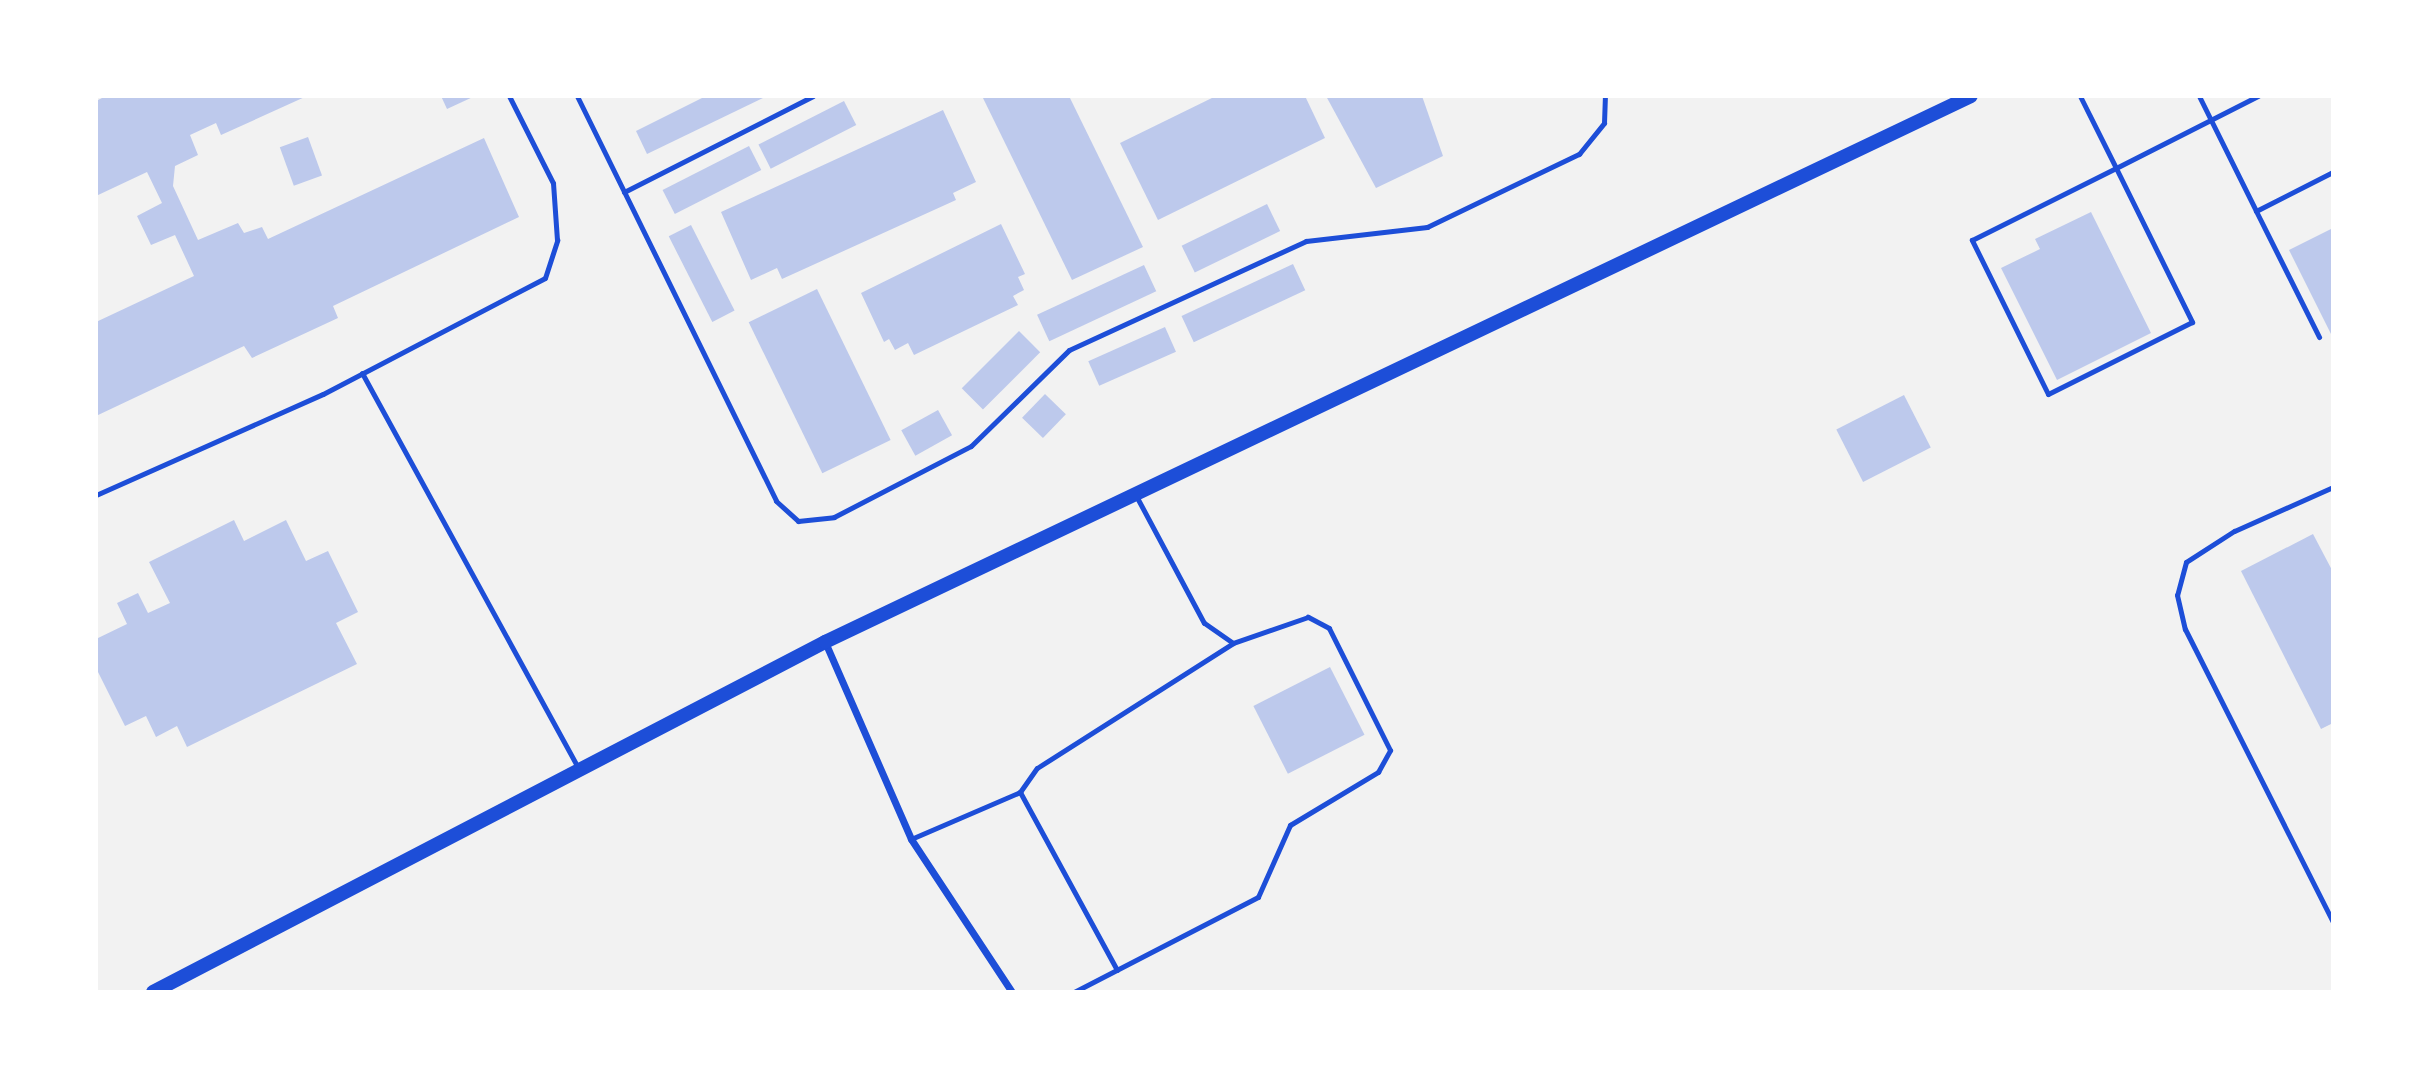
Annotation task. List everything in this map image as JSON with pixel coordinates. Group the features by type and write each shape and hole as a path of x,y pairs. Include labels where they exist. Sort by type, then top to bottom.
{"main road":[{"path":"153,992 825,642 1971,96"}],"street":[{"path":"825,642 911,839 1012,992"}],"lane":[{"path":"96,495 362,373 545,278 557,240 552,183 509,96"},
{"path":"578,96 776,501 799,521 834,517 971,446 1069,350 1306,241 1427,227 1579,155 1605,123 1605,96"},
{"path":"624,192 813,96"},
{"path":"2080,96 2116,168 2192,322 2048,394 1972,240 2116,168 2258,96"},
{"path":"2199,96 2319,337"},
{"path":"2256,211 2333,172"},
{"path":"362,373 579,770"},
{"path":"2333,487 2234,531 2186,562 2177,595 2185,629 2333,922"},
{"path":"1135,494 1204,623 1233,643"},
{"path":"911,839 1020,792 1037,768 1233,643 1308,617 1329,628 1390,750 1378,772 1290,825 1258,897 1073,992"},
{"path":"1020,792 1117,970"}],"building":[{"path":"106,96 307,96 221,135 216,123 190,135 198,155 175,166 173,186 198,240 238,223 244,233 262,227 268,239 484,138 519,217 333,306 338,318 252,358 244,346 96,416 96,322 194,276 175,235 151,245 137,216 162,203 147,172 96,196 96,101"},
{"path":"441,96 475,96 447,109"},
{"path":"706,96 767,96 647,154 636,131"},
{"path":"982,96 1069,96 1143,247 1072,280"},
{"path":"1216,96 1305,96 1325,138 1158,220 1120,143"},
{"path":"1326,96 1422,96 1443,156 1376,188"},
{"path":"844,101 856,125 771,169 758,145"},
{"path":"943,110 976,182 953,193 956,200 782,279 777,268 751,280 721,212"},
{"path":"308,137 322,176 294,186 280,147"},
{"path":"749,146 761,170 675,214 663,190"},
{"path":"1267,204 1280,231 1195,273 1182,246"},
{"path":"2091,212 2151,333 2057,380 2001,268 2040,249 2035,239"},
{"path":"1001,224 1025,274 1018,277 1024,290 1013,296 1018,305 914,355 908,343 895,350 889,339 884,342 861,293"},
{"path":"691,225 735,311 712,322 669,236"},
{"path":"2333,228 2333,338 2289,250"},
{"path":"1293,264 1305,290 1194,342 1182,316"},
{"path":"1144,265 1156,291 1049,341 1037,315"},
{"path":"817,289 891,440 822,473 749,322"},
{"path":"1165,327 1176,352 1099,386 1088,361"},
{"path":"1019,331 1040,352 983,409 962,388"},
{"path":"1045,394 1066,414 1043,438 1022,418"},
{"path":"1904,395 1931,448 1863,482 1836,430"},
{"path":"938,410 952,435 915,456 901,430"},
{"path":"234,520 244,541 286,520 306,561 328,551 358,612 336,623 357,664 187,747 177,726 156,737 146,716 125,726 96,668 96,639 127,624 117,603 138,593 148,613 170,603 149,562"},
{"path":"2313,534 2333,572 2333,723 2321,729 2241,571"},
{"path":"1330,667 1365,735 1288,774 1253,706"}]}
